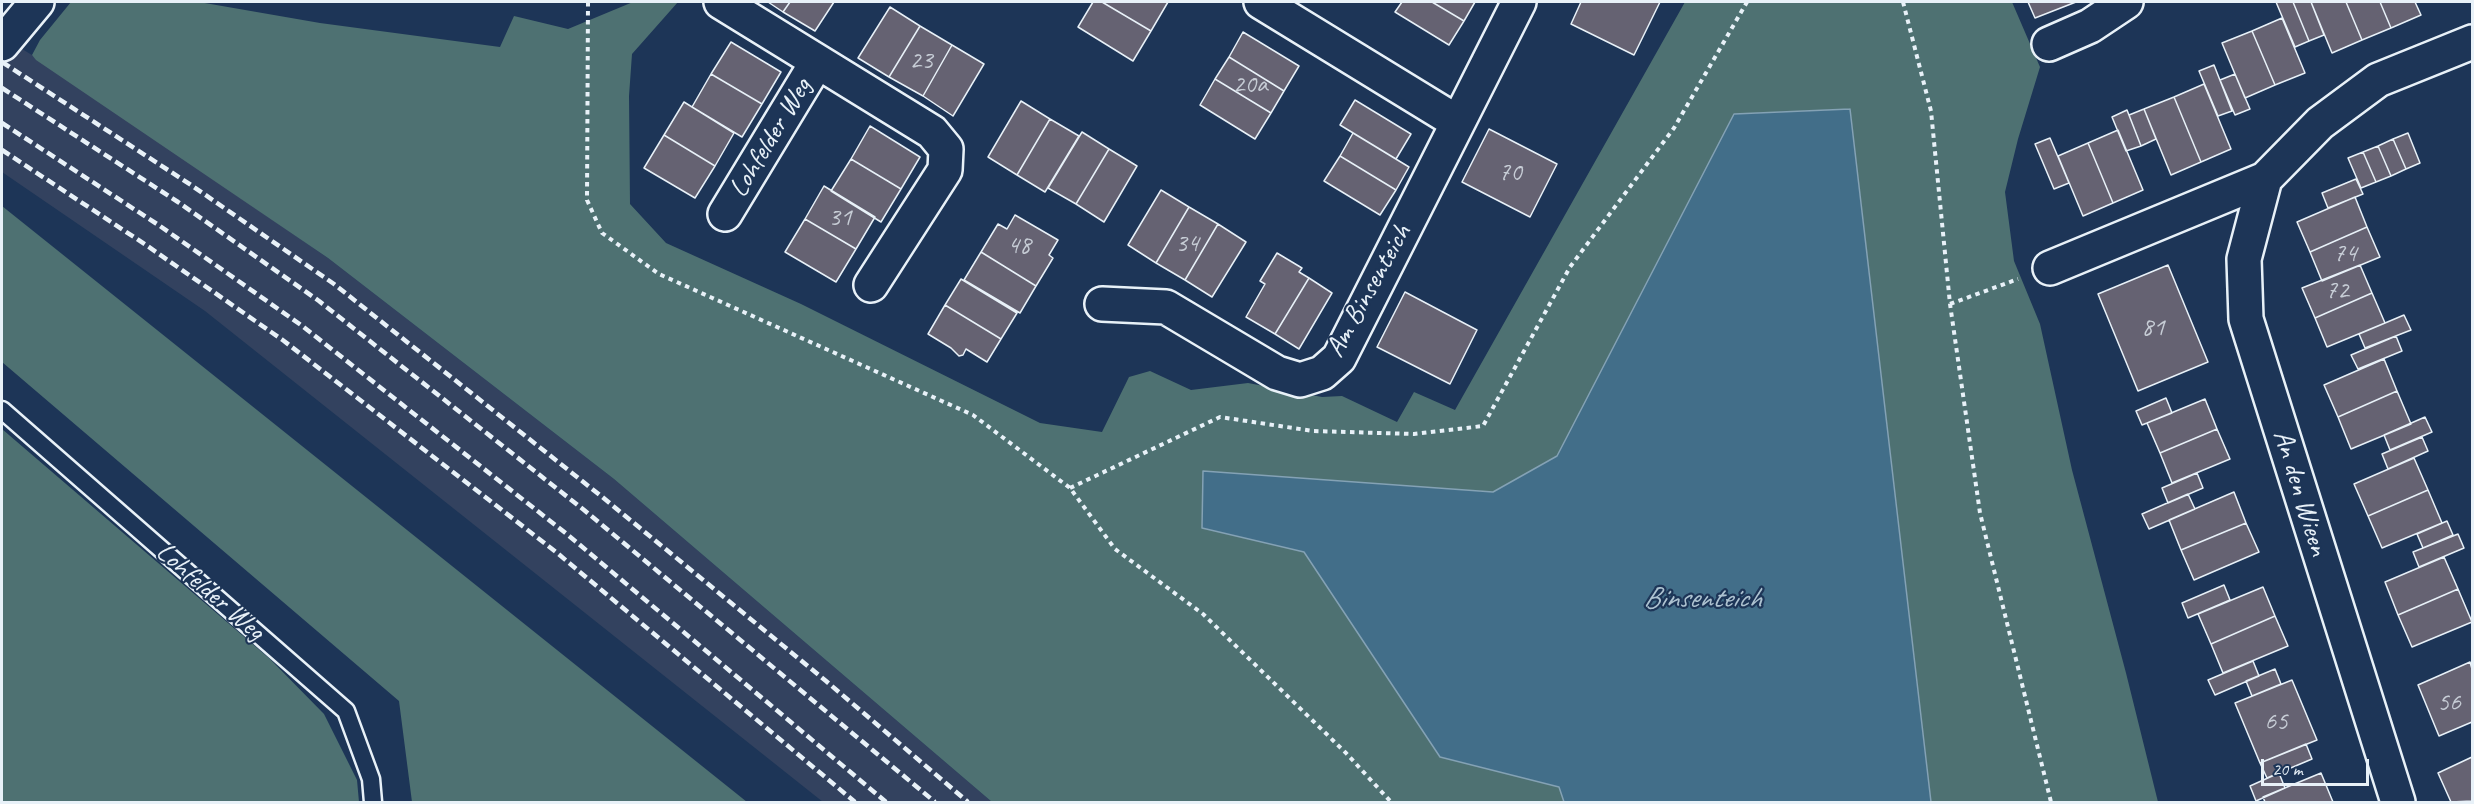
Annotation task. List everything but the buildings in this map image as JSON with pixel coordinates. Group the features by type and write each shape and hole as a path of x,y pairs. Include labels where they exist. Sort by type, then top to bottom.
{"street":[{"path":"2,44 37,2"},
{"name":"Lohfelder Weg","path":"721,2 932,132 946,149 945,170 871,285"},
{"path":"1261,2 1457,122"},
{"name":"Am Binsenteich","path":"1102,304 1166,307 1277,372 1300,380 1322,373 1339,358 1519,2"},
{"path":"2049,44 2090,26 2126,2"},
{"name":"An den Wieen","path":"2050,268 2265,179 2320,123 2378,80 2472,42"},
{"name":"Lohfelder Weg","path":"725,214 817,62"},
{"name":"An den Wieen","path":"2265,179 2244,259 2246,320 2398,802"}],"lane":[{"name":"Lohfelder Weg","path":"2,410 346,711 371,779 373,802"}],"path":[{"path":"588,2 587,200 602,232 659,274 973,416 1070,488 1115,549 1203,614 1346,753 1391,802"},
{"path":"1070,488 1220,417 1313,431 1414,434 1483,426 1569,267 1674,128 1747,2"},
{"path":"1903,2 1931,111 1950,304 1980,513 2051,802"},
{"path":"1950,304 2050,268"}],"shaded area":[{"path":"2,37 32,55 328,258 614,479 992,802 823,802 205,311 2,172"}],"green space":[{"path":"71,2 199,2 320,23 500,47 514,16 568,29 633,2 678,2 632,54 629,96 630,204 666,243 801,304 1040,423 1102,432 1129,377 1150,371 1191,390 1248,383 1322,397 1342,396 1397,422 1414,392 1455,410 1685,2 2012,2 2040,67 2005,192 2014,261 2040,324 2072,470 2158,802 1931,802 1850,109 1734,114 1558,456 1493,492 1203,472 1202,528 1304,552 1440,757 1560,787 1564,802 992,802 614,479 328,258 36,60 32,55 40,40"},
{"path":"2,206 747,802 412,802 399,701 2,362"},
{"path":"2,429 270,659 324,714 357,780 359,802 2,802"}],"water":[{"name":"Binsenteich","path":"1850,109 1931,802 1564,802 1559,787 1440,757 1304,552 1202,528 1203,471 1493,492 1557,456 1734,114"}],"railway":[{"path":"2,62 191,185 334,284 601,496 826,681 968,802"},
{"path":"2,88 178,202 319,301 584,510 935,802"},
{"path":"2,123 160,226 301,325 568,535 886,802"},
{"path":"2,150 146,245 284,341 556,552 855,802"}]}
